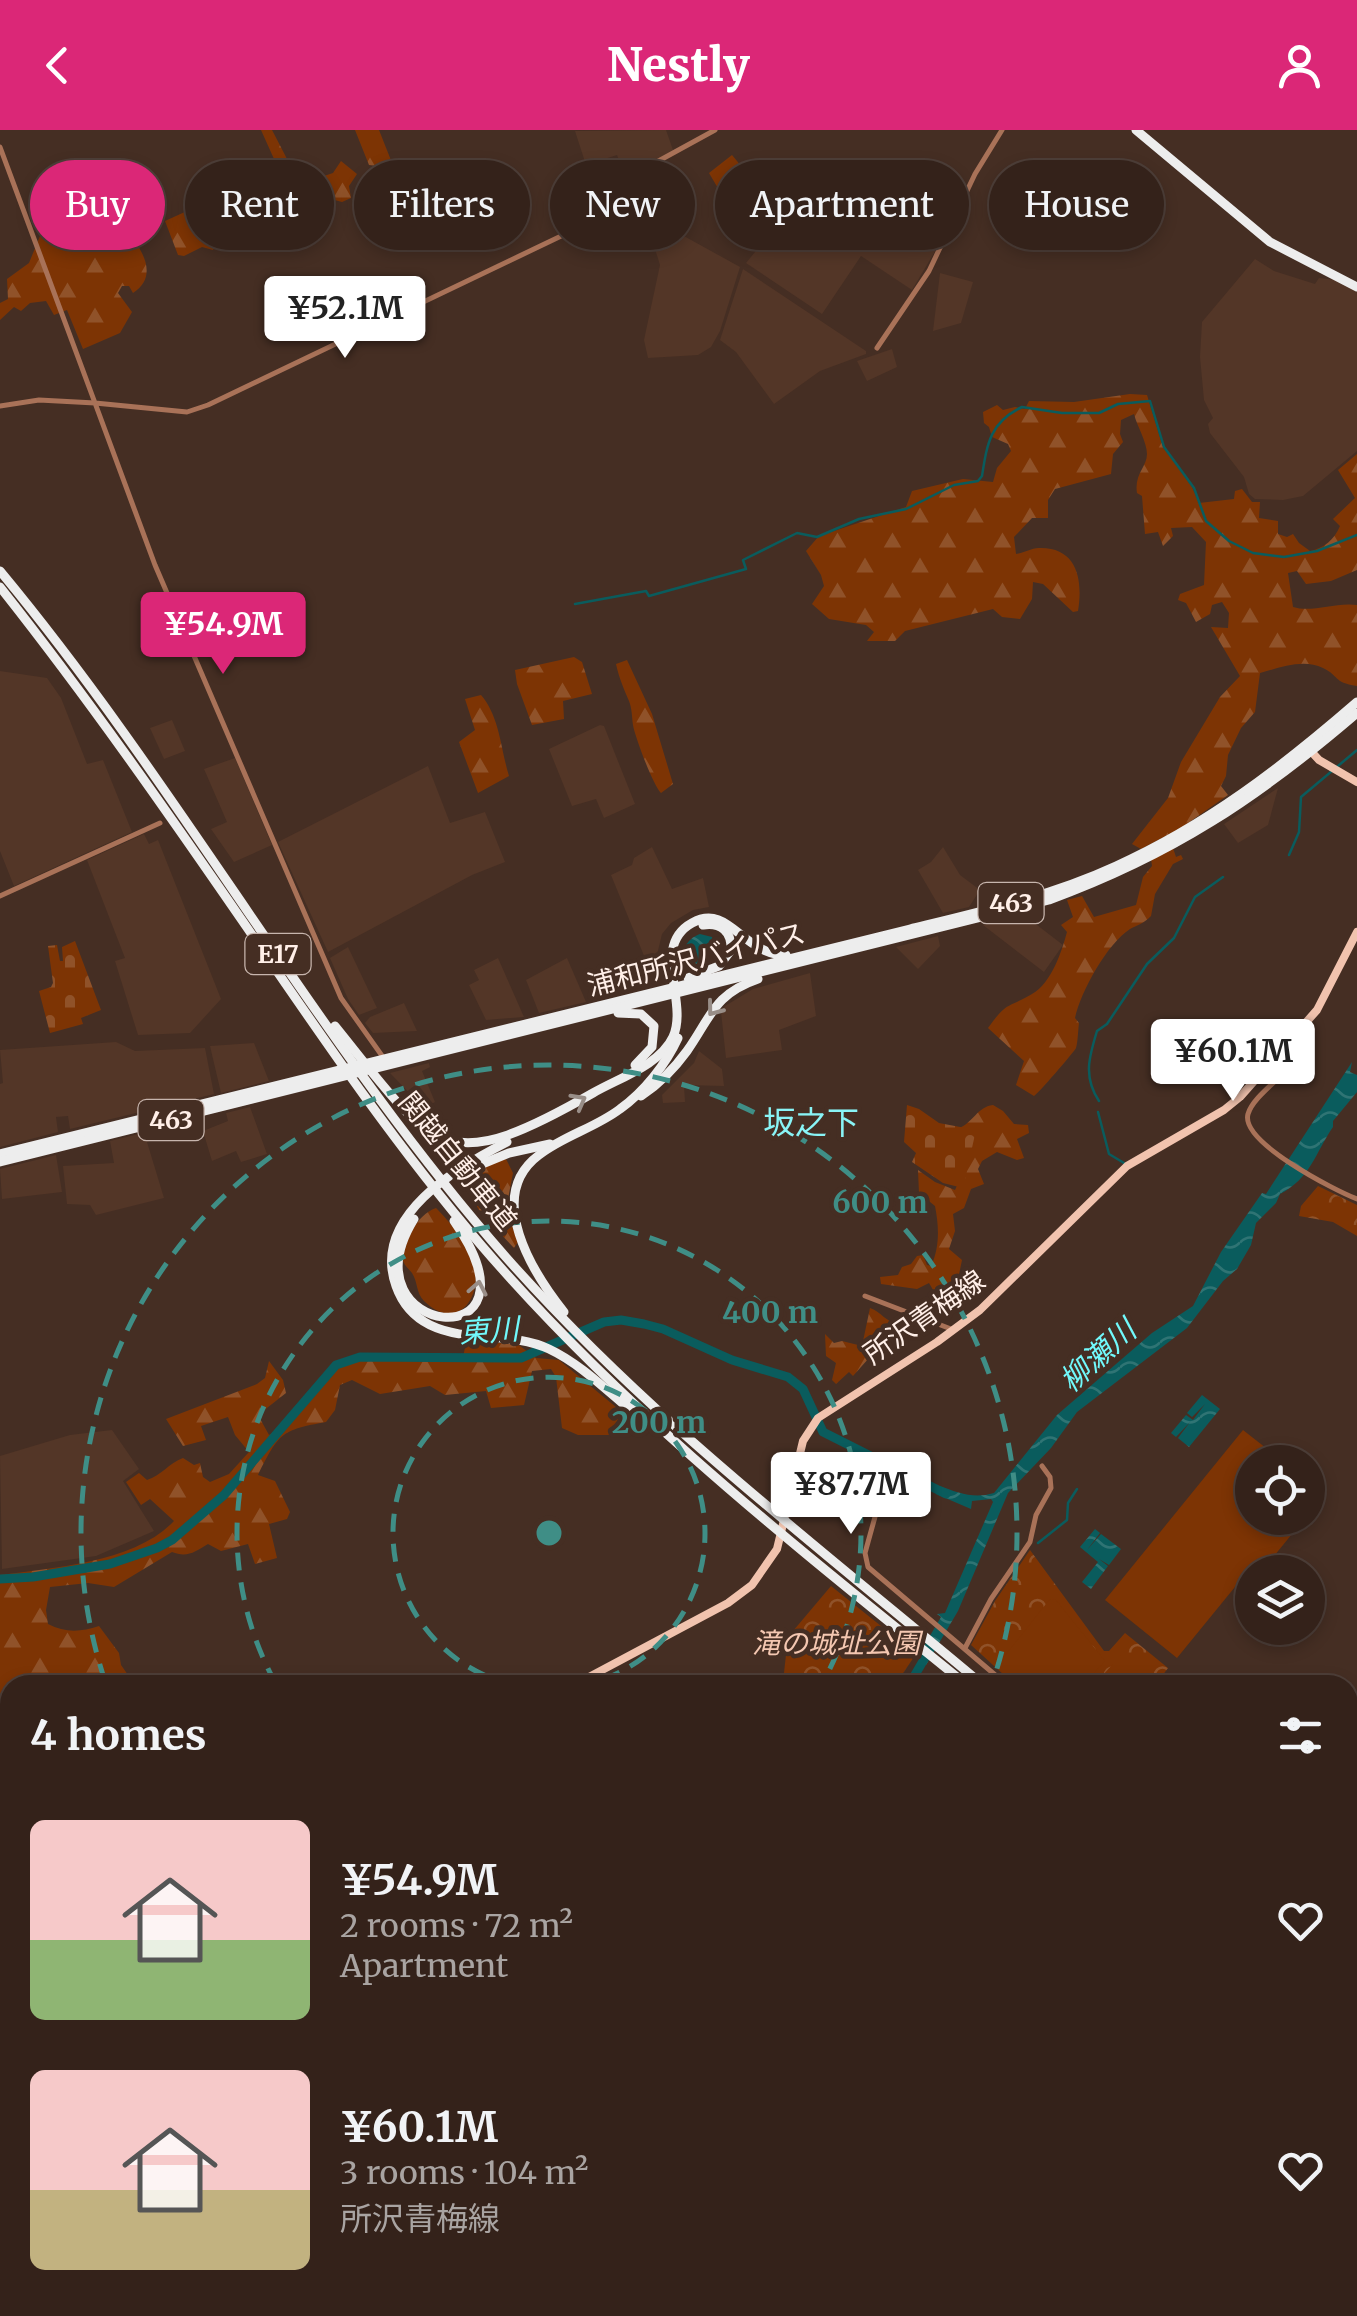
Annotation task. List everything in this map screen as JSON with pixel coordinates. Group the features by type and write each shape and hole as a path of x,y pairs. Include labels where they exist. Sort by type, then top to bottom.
{"highway":[{"path":"1136,130 1270,242 1357,287"},
{"name":"関越自動車道","path":"0,571 123,730 418,1150 490,1239 571,1324"},
{"name":"関越自動車道","path":"0,588 131,761 387,1126 470,1232 558,1330 584,1344 762,1504 967,1675"},
{"name":"浦和所沢バイパス","path":"685,986 1004,905 1114,867 1210,816 1264,780 1309,749 1357,702"},
{"name":"浦和所沢バイパス","path":"685,986 832,956 1008,912 1117,874 1214,823 1357,713"},
{"path":"687,1452 564,1357 534,1343 444,1330 426,1323 406,1305 393,1276 393,1252 402,1227 455,1174 656,1057 673,1036 677,1009 672,952 678,936 691,924 718,919 756,948 780,955 870,939"},
{"path":"616,1112 649,1081 680,1034 683,1014 677,957 682,940 694,928 704,925 723,928 731,941 727,959 685,986 669,990"},
{"path":"584,1344 531,1263 520,1238 515,1207 517,1186 528,1164 652,1088 676,1066 711,1011 730,992 832,956"},
{"path":"289,970 395,1100 431,1134 455,1144 480,1144 506,1137 551,1116"},
{"name":"浦和所沢バイパス","path":"0,1162 669,990"},
{"name":"浦和所沢バイパス","path":"387,1062 575,1019 669,990"},
{"path":"575,1019 636,1012 652,1022 656,1032 652,1047 621,1077"},
{"name":"浦和所沢バイパス","path":"0,1154 339,1074"},
{"path":"387,1126 477,1259 482,1281 478,1299 457,1318 439,1318 421,1310 401,1281 398,1261 403,1240 427,1198"},
{"path":"455,1174 501,1155 572,1137"},
{"name":"関越自動車道","path":"584,1344 687,1452 900,1631 965,1675"}],"main road":[{"path":"1309,749 1357,782"},
{"name":"所沢青梅線","path":"593,1675 736,1598 759,1578 779,1544 798,1456 810,1428 824,1412 954,1330 1007,1285 1122,1170 1228,1108 1321,1005 1357,932"}],"street":[{"path":"0,406 39,400 187,412 216,401 580,227 604,208 631,176 715,130"},
{"path":"877,348 929,271 975,174 1002,130"},
{"path":"0,147 155,564 341,998 387,1062"},
{"path":"0,896 160,823"},
{"path":"1284,1050 1290,1058 1289,1068 1248,1114 1250,1131 1315,1178 1357,1199"},
{"path":"866,1296 954,1330"},
{"path":"798,1456 833,1461 866,1483 883,1488 865,1560 875,1576 996,1675"},
{"path":"965,1648 1030,1542 1036,1514 1050,1488 1050,1478 1042,1466"}],"shaded area":[{"path":"666,130 673,150 656,160 619,160 617,155 584,160 575,131"},
{"path":"695,242 740,267 720,331 711,347 698,355 648,358 644,340 660,265 655,250 695,250"},
{"path":"757,250 936,250 912,290 861,256 822,314 746,263"},
{"path":"1255,259 1274,271 1315,284 1319,278 1338,280 1357,292 1357,451 1303,496 1283,500 1255,499 1249,494 1244,477 1210,433 1208,424 1213,418 1204,400 1202,322"},
{"path":"743,269 866,354 820,371 774,404 736,352 720,340"},
{"path":"940,273 973,282 961,323 933,331"},
{"path":"892,349 897,367 867,381 857,361"},
{"path":"0,671 47,678 61,698 87,764 103,760 132,832 14,886 0,851"},
{"path":"172,720 185,751 164,759 150,728"},
{"path":"604,726 635,804 604,818 596,799 572,806 549,749"},
{"path":"235,758 272,845 234,862 211,829 227,822 204,769"},
{"path":"428,766 450,823 485,812 505,862 472,875 328,952 278,842"},
{"path":"1278,788 1268,825 1238,843 1224,824"},
{"path":"144,834 149,844 158,840 221,999 190,1033 138,1035 115,961 125,958 87,860"},
{"path":"652,847 672,889 703,878 709,907 693,910 671,923 662,934 657,955 647,963 611,875 632,865 634,858"},
{"path":"943,847 960,875 980,890 969,907 943,913 918,870"},
{"path":"1024,915 1063,945 1044,972 983,925"},
{"path":"938,936 940,946 918,969 896,947"},
{"path":"348,947 377,1008 359,1015 330,958"},
{"path":"498,958 524,1017 486,1020 469,985 479,980 474,970"},
{"path":"567,958 586,1002 539,1013 526,980"},
{"path":"810,973 816,1016 779,1030 782,1050 726,1058 721,1012 725,1006 753,989"},
{"path":"404,1003 417,1031 373,1033 365,1023 370,1017"},
{"path":"116,1042 135,1051 205,1048 214,1094 70,1129 68,1116 56,1117 58,1132 0,1147 0,1050"},
{"path":"254,1043 269,1081 221,1093 210,1046"},
{"path":"699,1051 722,1069 724,1086 684,1085 685,1102 663,1103 662,1095 694,1063"},
{"path":"429,1063 430,1067 422,1071 435,1102 424,1108 390,1073"},
{"path":"250,1107 267,1154 241,1162 236,1151 212,1161 203,1131 228,1121 226,1113"},
{"path":"155,1130 157,1138 147,1142 164,1198 96,1215 90,1205 67,1204 63,1166 114,1163 110,1141"},
{"path":"56,1155 62,1192 2,1199 0,1169"},
{"path":"112,1430 139,1469 123,1481 154,1531 96,1556 2,1569 0,1456 70,1435"}],"green space":[{"path":"261,130 272,130 288,160 274,160"},
{"path":"355,130 379,130 391,160 367,160"},
{"path":"341,161 354,172 349,186 351,198 342,202 334,200 334,172"},
{"path":"185,212 185,250 196,250 178,255 165,221"},
{"path":"34,250 140,250 146,275 133,293 129,286 122,286 118,293 132,312 120,333 83,349 67,310 54,315 46,301 30,303 21,311 14,307 0,320 0,303 8,299 7,279 29,263"},
{"path":"1147,395 1163,447 1199,503 1234,499 1235,491 1242,489 1252,502 1260,502 1259,518 1278,521 1278,534 1293,534 1310,551 1332,539 1340,526 1333,519 1355,498 1338,470 1357,454 1357,570 1331,581 1306,584 1297,571 1288,573 1293,607 1357,605 1357,686 1340,681 1315,665 1291,665 1260,673 1255,712 1241,728 1228,755 1221,786 1228,795 1181,828 1141,849 1132,844 1168,798 1181,762 1220,697 1240,676 1211,627 1228,628 1229,613 1222,602 1212,605 1210,614 1196,622 1186,603 1178,600 1180,594 1204,585 1206,542 1192,527 1171,528 1173,536 1163,546 1158,532 1145,534 1142,496 1137,493 1137,486 1147,454 1134,414 1121,420 1123,442 1113,454 1111,474 1055,489 1048,500 1048,518 1032,518 1014,537 1016,554 1036,548 1052,549 1070,560 1080,588 1078,611 1073,612 1043,584 1033,582 1032,599 1020,619 1002,617 993,609 905,631 895,641 867,641 874,632 866,625 829,619 812,604 824,586 806,551 819,536 906,507 912,491 963,479 993,482 997,468 1011,451 1008,444 992,437 984,423 983,412 997,405 1003,410 1025,409 1029,401 1074,402"},
{"path":"574,657 582,662 592,694 563,701 564,719 532,725 515,670"},
{"path":"627,660 652,714 673,784 661,793 641,750 617,669 616,664"},
{"path":"481,695 496,724 509,776 478,793 459,742 475,730 465,699"},
{"path":"1173,848 1176,857 1181,855 1183,859 1173,864 1155,894 1151,916 1121,936 1096,969 1075,1018 1079,1023 1076,1048 1034,1096 1016,1085 1024,1061 988,1028 1004,1009 1039,989 1051,974 1067,932 1061,925 1073,917 1067,900 1082,896 1094,917 1136,905 1143,877 1152,866 1151,858"},
{"path":"75,941 101,1010 81,1018 83,1024 50,1033 39,991 53,983 48,946 57,945 63,961 62,947"},
{"path":"907,1105 939,1123 976,1130 963,1188 943,1183 912,1162 916,1153 904,1142"},
{"path":"993,1105 1014,1124 1028,1125 1029,1133 1017,1139 1024,1158 1017,1160 997,1152 982,1161 978,1169 984,1184 971,1189 964,1208 953,1214 955,1231 949,1249 962,1260 954,1298 939,1300 929,1283 917,1289 881,1284 880,1277 898,1275 917,1256 923,1255 931,1266 938,1229 935,1206 919,1193 918,1170 955,1190 961,1177 959,1128"},
{"path":"506,1159 513,1173 506,1209 518,1242 514,1248 494,1227 489,1205 479,1210 462,1180"},
{"path":"1318,1186 1357,1205 1357,1236 1333,1222 1299,1216 1301,1206"},
{"path":"436,1208 466,1245 475,1272 475,1285 466,1306 448,1314 424,1301 403,1261 413,1230 423,1216"},
{"path":"870,1308 897,1323 894,1337 882,1346 874,1345 869,1358 853,1376 849,1372 836,1384 832,1380 836,1363 826,1356 825,1334 834,1343 862,1346"},
{"path":"466,1343 516,1343 536,1358 559,1360 634,1422 637,1435 578,1435 562,1428 556,1377 551,1369 532,1371 524,1405 491,1408 486,1391 445,1395 430,1386 380,1394 352,1380 340,1385 335,1410 326,1422 283,1436 258,1475 275,1481 290,1512 287,1519 269,1524 277,1558 255,1564 248,1544 221,1551 208,1544 187,1554 172,1552 114,1587 88,1583 50,1587 48,1624 73,1631 99,1626 119,1653 128,1675 0,1675 0,1575 93,1561 138,1546 174,1521 150,1499 141,1505 126,1482 139,1473 147,1480 152,1478 183,1458 194,1465 200,1463 203,1477 210,1482 229,1474 249,1452 235,1435 228,1417 201,1426 206,1440 183,1446 166,1419 257,1384 265,1378 269,1361 283,1380 286,1393 258,1415 269,1435 290,1421 342,1363 462,1362"},
{"path":"1243,1430 1262,1445 1235,1445 1235,1535 1291,1535 1275,1555 1235,1555 1235,1587 1177,1658 1105,1600"},
{"path":"1030,1550 1104,1651 1109,1651 1125,1633 1168,1668 1163,1675 1004,1675 971,1645"},
{"name":"滝の城址公園","path":"831,1586 916,1654 902,1675 784,1675 788,1637"},
{"path":"1050,1599 1056,1600 1105,1661 1092,1675 1005,1675 996,1667"},
{"path":"1122,1655 1144,1675 1103,1675"}],"water":[{"path":"700,934 712,937 714,950 701,963 683,966 685,947"},
{"path":"1352,1062 1350,1072 1357,1075 1357,1092 1333,1121 1306,1173 1280,1194 1256,1223 1251,1245 1237,1269 1187,1328 1077,1412 1051,1448 1008,1493 958,1611 926,1665 917,1658 941,1617 937,1614 945,1613 993,1502 972,1501 971,1509 936,1494 940,1486 973,1495 994,1493 1057,1415 1152,1333 1193,1306 1221,1252 1262,1193 1266,1194"},
{"path":"1202,1395 1220,1409 1189,1447 1178,1438 1190,1422 1176,1437 1171,1433 1186,1415 1193,1420 1205,1404 1192,1417 1187,1413"},
{"path":"1095,1529 1100,1533 1087,1550 1101,1534 1121,1549 1109,1565 1099,1559 1108,1566 1091,1589 1082,1582 1098,1562 1080,1547"}],"waterway":[{"path":"575,604 646,591 649,596 746,569 743,560 797,533 817,537 859,519 906,509 954,485 978,481 997,427 1022,407 1099,413 1118,404 1150,401 1164,447 1194,488 1206,521 1229,541 1253,553 1284,557 1317,551 1357,535"},
{"path":"1289,855 1299,832 1301,797 1357,750"},
{"path":"1099,1101 1089,1075 1097,1031 1107,1024 1147,964 1174,938 1195,897 1223,877"},
{"path":"1098,1112 1109,1154 1124,1163"},
{"name":"東川","path":"0,1579 110,1564 172,1540 224,1495 336,1365 360,1357 521,1358 604,1322 621,1320 663,1329 732,1360 788,1377 803,1389 823,1432 946,1494"},
{"path":"1038,1543 1067,1520 1068,1503 1077,1489"},
{"name":"柳瀬川","path":"915,1675 926,1656"}],"district":[{"name":"坂之下","path":"811,1123"}]}
